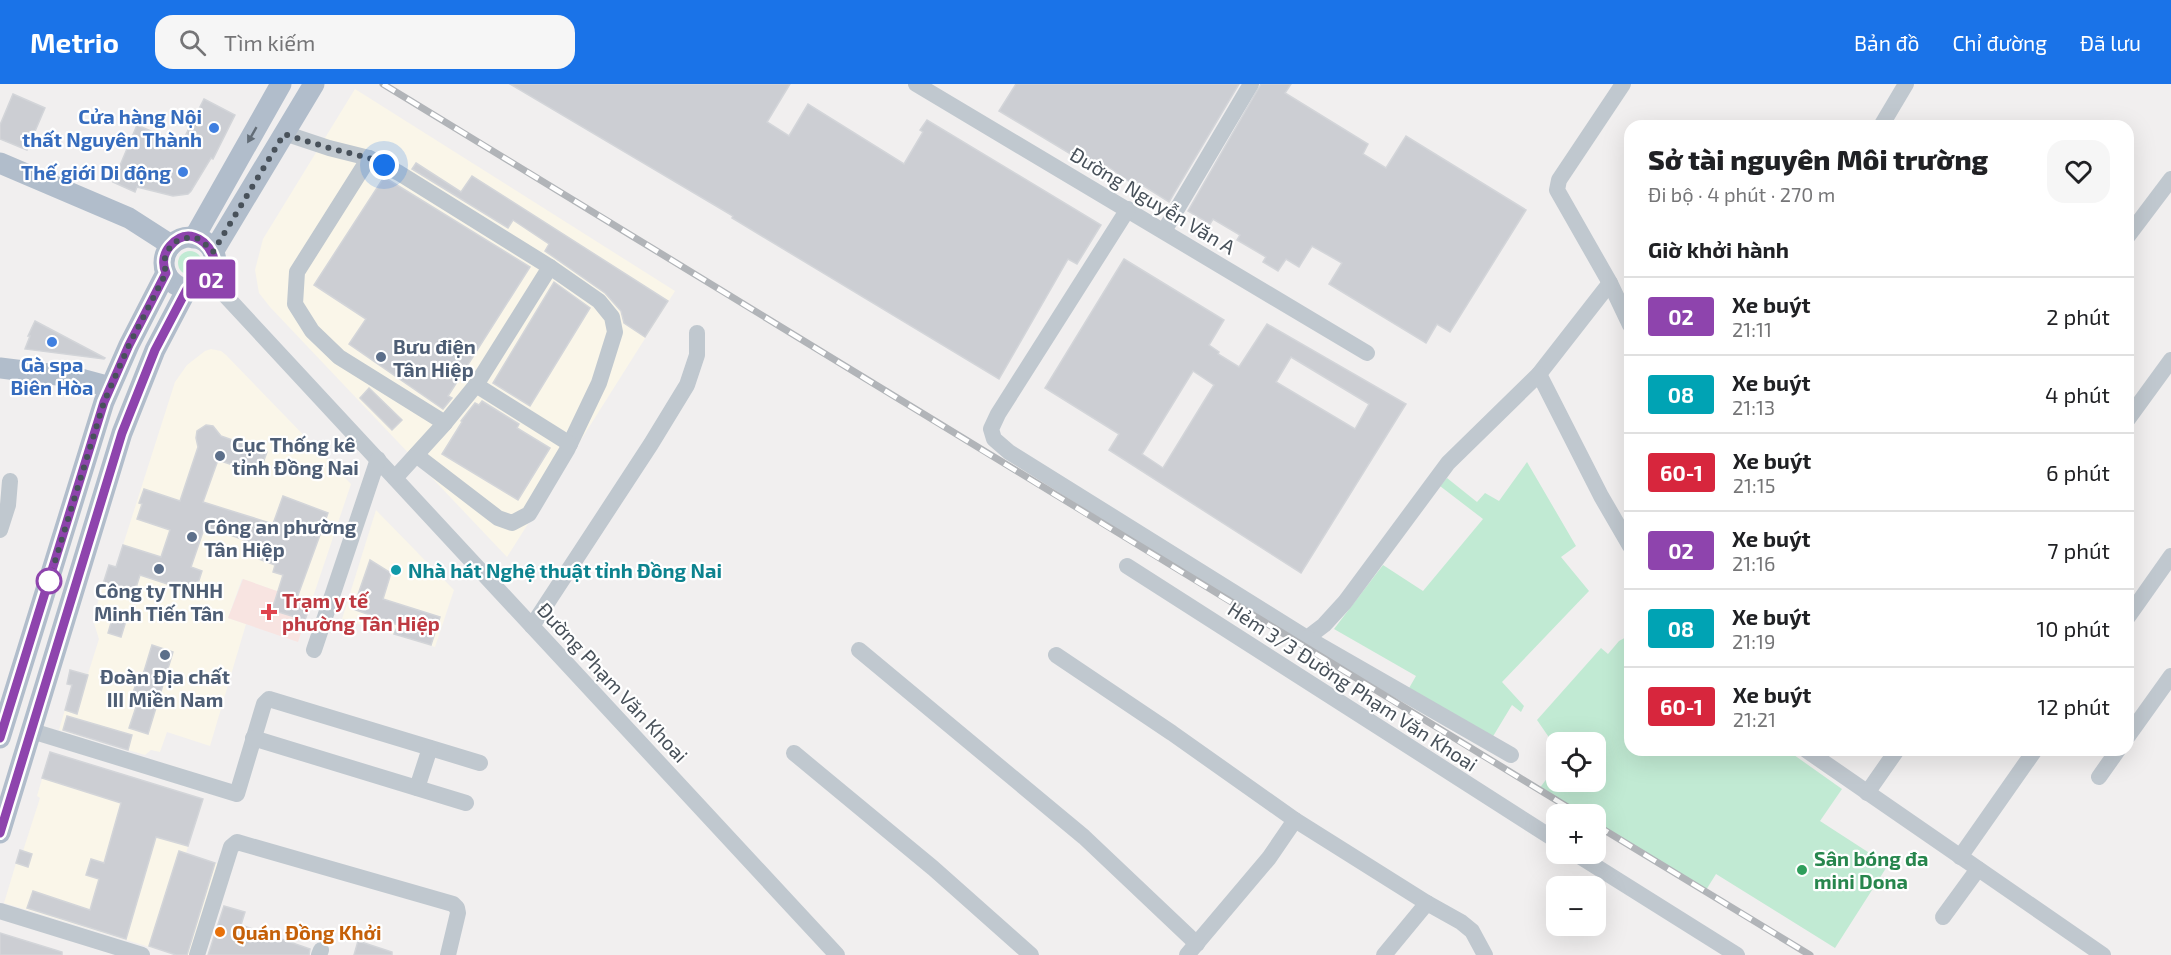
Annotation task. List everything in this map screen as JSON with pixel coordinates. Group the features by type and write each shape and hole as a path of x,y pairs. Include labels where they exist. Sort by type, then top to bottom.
{"main road":[{"path":"194,238 281,84"},
{"path":"213,252 314,84"},
{"path":"0,163 129,218 171,245"},
{"path":"182,238 194,238 205,243 213,252 215,269 210,279 200,287 187,289 174,284 166,273 164,258 171,245 182,238"},
{"path":"0,738 110,387 166,273"},
{"path":"0,833 122,433 155,350 187,289"},
{"path":"0,368 73,377 110,387"}],"street":[{"name":"Đường Nguyễn Văn A","path":"916,84 1367,353"},
{"path":"1164,231 1251,84"},
{"path":"1623,84 1559,180 1557,190 1610,283 1624,312"},
{"path":"1885,120 1906,84"},
{"path":"284,134 369,158 399,173 550,267 599,301 612,317 615,332 599,383 570,444 529,514 512,523 498,518 416,455"},
{"path":"369,158 297,272 295,304 312,331 339,357 445,423"},
{"path":"2134,228 2171,179"},
{"path":"1128,209 998,414 991,429 994,439 1010,452 1307,638 1511,755"},
{"path":"395,478 476,385 550,267"},
{"name":"Đường Phạm Văn Khoai","path":"210,279 837,955"},
{"path":"1307,638 1324,625 1345,602 1448,464 1539,374 1610,283"},
{"path":"532,626 687,385 697,355 697,333"},
{"path":"2134,411 2171,360"},
{"path":"1539,374 1601,496 1624,536"},
{"path":"476,385 570,444"},
{"path":"314,650 378,459"},
{"path":"0,530 8,505 10,482"},
{"path":"2134,608 2171,556"},
{"name":"Hẻm 3/3 Đường Phạm Văn Khoai","path":"1127,566 1546,834"},
{"path":"859,650 1084,837 1192,949 1269,858 1295,820"},
{"path":"1056,655 1295,820 1461,922 1472,932 1485,955"},
{"path":"2134,728 2171,676"},
{"path":"32,731 237,794 264,704 269,699 480,763"},
{"path":"254,738 466,803"},
{"path":"417,788 430,748"},
{"path":"794,753 933,868 1031,955"},
{"path":"1815,756 2103,955"},
{"path":"1867,793 1893,756"},
{"path":"1960,857 2031,756"},
{"path":"2099,777 2114,756"},
{"path":"198,955 231,847 237,842 453,904 458,913 448,955"},
{"path":"1592,864 1737,955"},
{"path":"1943,917 1978,869"},
{"path":"1384,955 1427,903"},
{"path":"0,911 142,955"}],"shaded area":[{"path":"355,89 675,291 507,557 259,293 255,270 263,239"},
{"path":"211,349 221,351 226,355 351,484 311,603 242,579 228,618 246,624 210,746 167,732 160,752 151,750 145,755 59,730 72,686 67,684 70,670 88,674 99,639 93,620 103,584 134,594 140,575 195,593 202,571 123,545 175,382 187,365"},
{"name":"Nhà hát Nghệ thuật tỉnh Đồng Nai","path":"376,510 454,590 435,647 342,619"},
{"name":"Trạm y tế phường Tân Hiệp","path":"243,579 311,603 298,642 228,618"},
{"path":"50,752 203,799 186,853 218,864 190,955 176,955 4,903 20,850 23,851 40,798 37,796"}],"green space":[{"path":"190,251 199,254 202,263 199,272 190,275 181,272 178,263 181,254"},
{"path":"1527,462 1576,546 1561,557 1589,591 1502,682 1524,706 1521,712 1512,705 1492,738 1408,690 1416,676 1334,629 1383,565 1423,591 1483,519 1440,486 1447,478 1477,502 1485,493 1499,501"},
{"path":"1624,638 1624,756 1795,756 1842,789 1820,821 1888,865 1835,948 1716,874 1706,890 1606,829 1606,804 1564,804 1539,789 1546,780 1546,792 1606,792 1606,732 1546,733 1537,720 1601,648 1608,654"}],"building":[{"path":"510,84 790,84 767,122 789,136 808,104 904,164 923,132 920,130 927,120 1101,225 1077,264 1068,259 999,379 732,218 733,216"},
{"path":"1016,84 1239,84 1169,202 1136,181 1134,185 1107,166 1102,173 999,111"},
{"path":"1261,84 1291,84 1285,93 1368,144 1363,154 1386,168 1406,136 1526,210 1450,332 1437,324 1426,343 1329,284 1342,263 1312,246 1299,267 1286,259 1278,271 1263,262 1266,257 1237,240 1240,235 1213,219 1210,224 1188,211"},
{"path":"13,94 45,108 27,150 0,139 0,125"},
{"path":"204,99 235,115 213,159 211,158 188,194 173,196 137,187 135,192 113,182 137,125 181,144"},
{"path":"416,163 461,192 472,176 668,301 645,337 624,323 621,311 605,293 545,251 549,244 513,220 508,228 412,169"},
{"path":"384,177 530,267 448,396 452,398 443,409 349,344 366,319 314,285"},
{"path":"1124,259 1224,320 1209,345 1219,352 1218,354 1239,367 1267,324 1406,404 1301,573 1109,450 1119,434 1045,388","holes":["1291,357 1369,404 1355,429 1276,382","1193,371 1214,385 1163,468 1142,454"]},
{"path":"554,282 590,308 530,406 493,383"},
{"name":"Gà spa Biên Hòa","path":"35,321 105,358 25,349"},
{"path":"369,388 402,420 392,430 360,398"},
{"path":"482,401 519,424 517,428 550,448 518,500 442,454 461,421 475,403 479,405"},
{"path":"206,425 213,426 221,436 267,452 259,474 218,460 203,502 273,524 283,496 328,513 297,598 311,603 305,620 272,610 283,575 273,572 275,565 259,559 264,547 205,526 191,567 202,571 195,593 140,575 134,594 103,584 109,565 116,567 123,545 161,557 170,530 137,519 142,504 139,503 144,489 180,501 198,447 197,431"},
{"path":"370,560 391,573 383,599 440,617 431,645 394,634 398,625 353,609"},
{"path":"113,616 126,621 121,637 108,633"},
{"path":"152,645 173,652 148,734 129,728 140,695 133,693 138,677 142,678"},
{"path":"70,670 88,675 77,714 65,710 72,685 67,684"},
{"path":"67,716 132,735 128,750 63,730"},
{"path":"50,752 203,799 188,846 156,837 126,939 27,908 33,891 90,910 99,879 86,875 91,859 104,863 121,803 42,778"},
{"path":"20,850 32,854 28,867 16,863"},
{"path":"179,851 215,863 187,955 176,955 149,946"},
{"path":"224,906 245,912 241,925 310,949 309,955 208,955"},
{"path":"0,933 62,952 62,955 0,955"},
{"path":"358,941 392,952 392,955 354,955"}],"railway":[{"path":"383,84 1563,804"},
{"path":"1606,831 1810,955"}],"bus line":[{"name":"02","path":"0,738 110,387 166,273 164,258 168,249 182,238 200,239 213,252 215,269 206,284 187,289 159,341 122,433 0,833"}],"place":[{"name":"Cửa hàng Nội thất Nguyên Thành","path":"214,128"},
{"name":"Thế giới Di động","path":"183,172"},
{"name":"Gà spa Biên Hòa","path":"52,342"},
{"name":"Bưu điện Tân Hiệp","path":"381,357"},
{"name":"Cục Thống kê tỉnh Đồng Nai","path":"220,456"},
{"name":"Công an phường Tân Hiệp","path":"192,537"},
{"name":"Công ty TNHH Minh Tiến Tân","path":"159,569"},
{"name":"Nhà hát Nghệ thuật tỉnh Đồng Nai","path":"396,570"},
{"name":"Trạm y tế phường Tân Hiệp","path":"269,612"},
{"name":"Đoàn Địa chất III Miền Nam","path":"165,655"},
{"name":"Sân bóng đa mini Dona","path":"1802,870"},
{"name":"Quán Đồng Khởi","path":"220,932"}],"route":[{"path":"49,581 104,402 129,345 166,273 164,258 171,245 182,238 190,237 200,239 213,252 284,134 369,158 384,165"}]}
